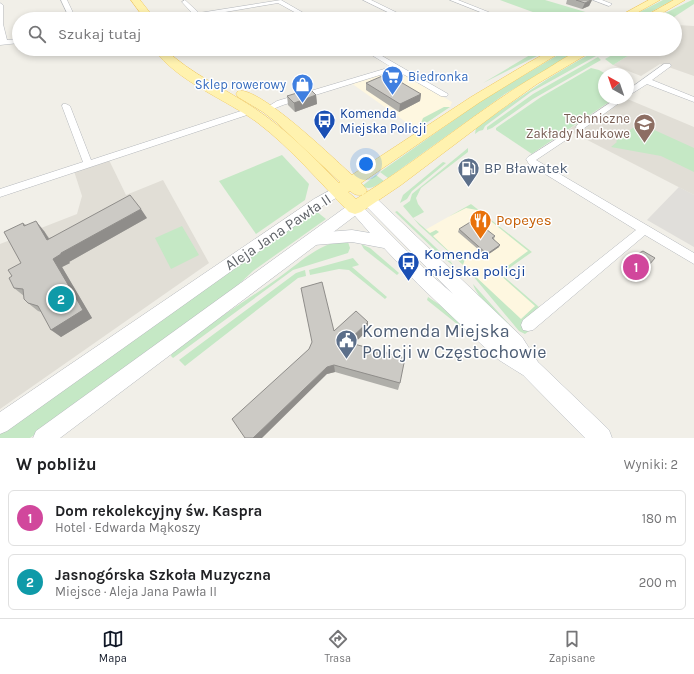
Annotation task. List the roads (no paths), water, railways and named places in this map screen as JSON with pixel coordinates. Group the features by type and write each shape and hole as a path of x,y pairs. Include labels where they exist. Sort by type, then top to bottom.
{"main road":[{"path":"633,12 656,0"},
{"path":"659,12 681,0"},
{"path":"139,1 146,12"},
{"path":"166,56 177,67 250,111 345,187"},
{"path":"178,56 186,63 268,109 362,204 516,344 532,369 601,438"},
{"name":"Aleja Jana Pawła II","path":"345,187 479,97 522,70 548,56"},
{"name":"Aleja Jana Pawła II","path":"362,204 514,94 578,56"},
{"path":"362,204 387,242 488,338 506,353 532,369"},
{"path":"314,239 357,236 387,242"}],"street":[{"path":"64,0 70,12"},
{"path":"366,0 392,12"},
{"path":"454,0 485,12"},
{"path":"596,0 609,4"},
{"path":"215,12 278,1 298,12"},
{"path":"185,2 195,12"},
{"path":"0,5 2,43 12,42"},
{"path":"377,56 444,94"},
{"path":"634,90 667,66"},
{"path":"268,109 280,103 396,67"},
{"path":"647,81 694,100"},
{"path":"580,127 613,104"},
{"path":"66,106 88,164"},
{"path":"0,193 250,111"},
{"path":"563,138 531,159 532,162 694,259"},
{"name":"Aleja Jana Pawła II","path":"0,424 319,202 345,187"},
{"name":"Aleja Jana Pawła II","path":"43,438 362,204"},
{"path":"528,325 644,230"}],"place":[{"name":"Biedronka","path":"393,96"},
{"name":"Sklep rowerowy","path":"302,104"},
{"name":"Komenda Miejska Policji","path":"324,140"},
{"name":"Techniczne Zakłady Naukowe","path":"645,144"},
{"name":"BP Bławatek","path":"468,188"},
{"name":"Popeyes","path":"480,240"},
{"name":"Dom rekolekcyjny św. Kaspra","path":"636,267"},
{"name":"Komenda miejska policji","path":"408,282"},
{"name":"Jasnogórska Szkoła Muzyczna","path":"61,299"},
{"name":"Komenda Miejska Policji w Częstochowie","path":"347,360"}]}
